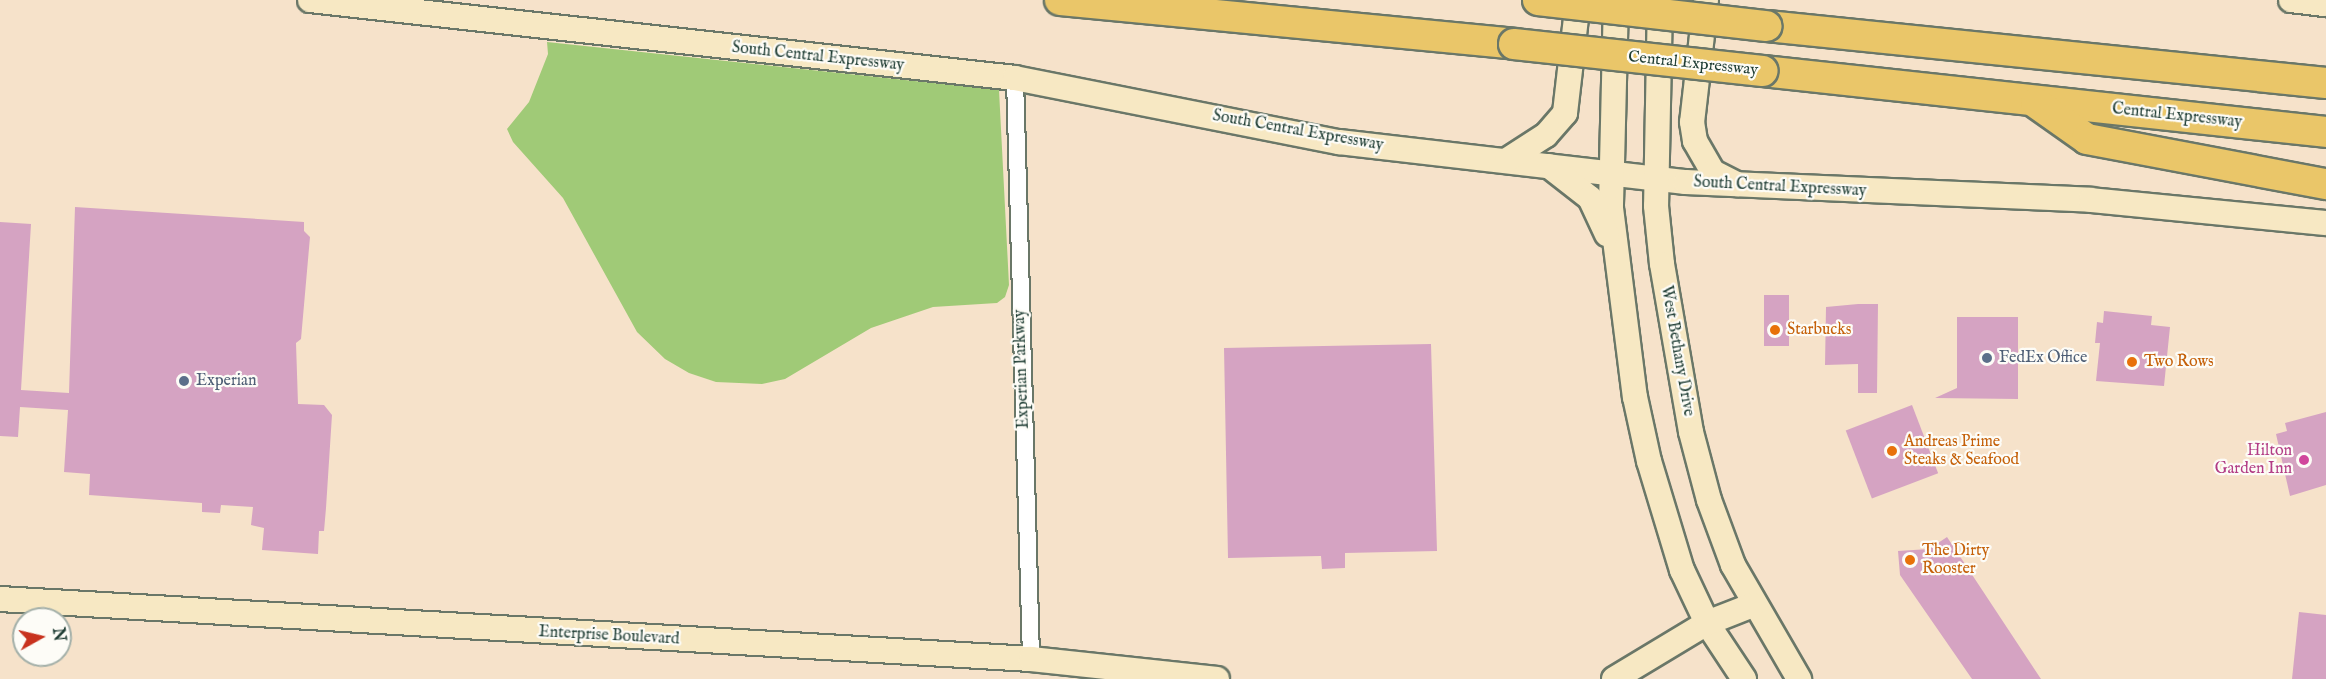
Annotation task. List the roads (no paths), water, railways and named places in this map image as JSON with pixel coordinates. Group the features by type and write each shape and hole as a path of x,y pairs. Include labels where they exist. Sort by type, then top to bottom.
{"highway":[{"name":"Central Expressway","path":"1060,0 1514,45 2326,132"},
{"path":"1538,0 1767,26 2326,83"},
{"path":"2032,100 2086,139 2326,184"}],"main road":[{"name":"South Central Expressway","path":"310,0 1015,78 1339,142 1655,177 1739,186 2103,201 2326,223"},
{"path":"1508,160 1546,135 1565,113 1578,0"},
{"path":"1616,0 1609,171 1613,250 1628,358 1649,460 1682,570 1707,623 1744,679"},
{"name":"West Bethany Drive","path":"1660,0 1655,177 1662,264 1691,432 1709,501 1733,565 1754,605 1799,679"},
{"path":"1706,0 1692,122 1695,141 1713,172 1739,186"},
{"path":"2291,0 2326,4"},
{"path":"1547,164 1590,198 1613,250"},
{"name":"Enterprise Boulevard","path":"0,599 1031,659 1217,679"},
{"path":"1614,679 1707,623 1754,605"}],"street":[{"name":"Experian Parkway","path":"1015,78 1031,659"}],"place":[{"name":"Starbucks","path":"1775,330"},
{"name":"FedEx Office","path":"1987,358"},
{"name":"Two Rows","path":"2132,362"},
{"name":"Experian","path":"184,381"},
{"name":"Andreas Prime Steaks & Seafood","path":"1892,451"},
{"name":"Hilton Garden Inn","path":"2304,460"},
{"name":"The Dirty Rooster","path":"1910,560"}]}
